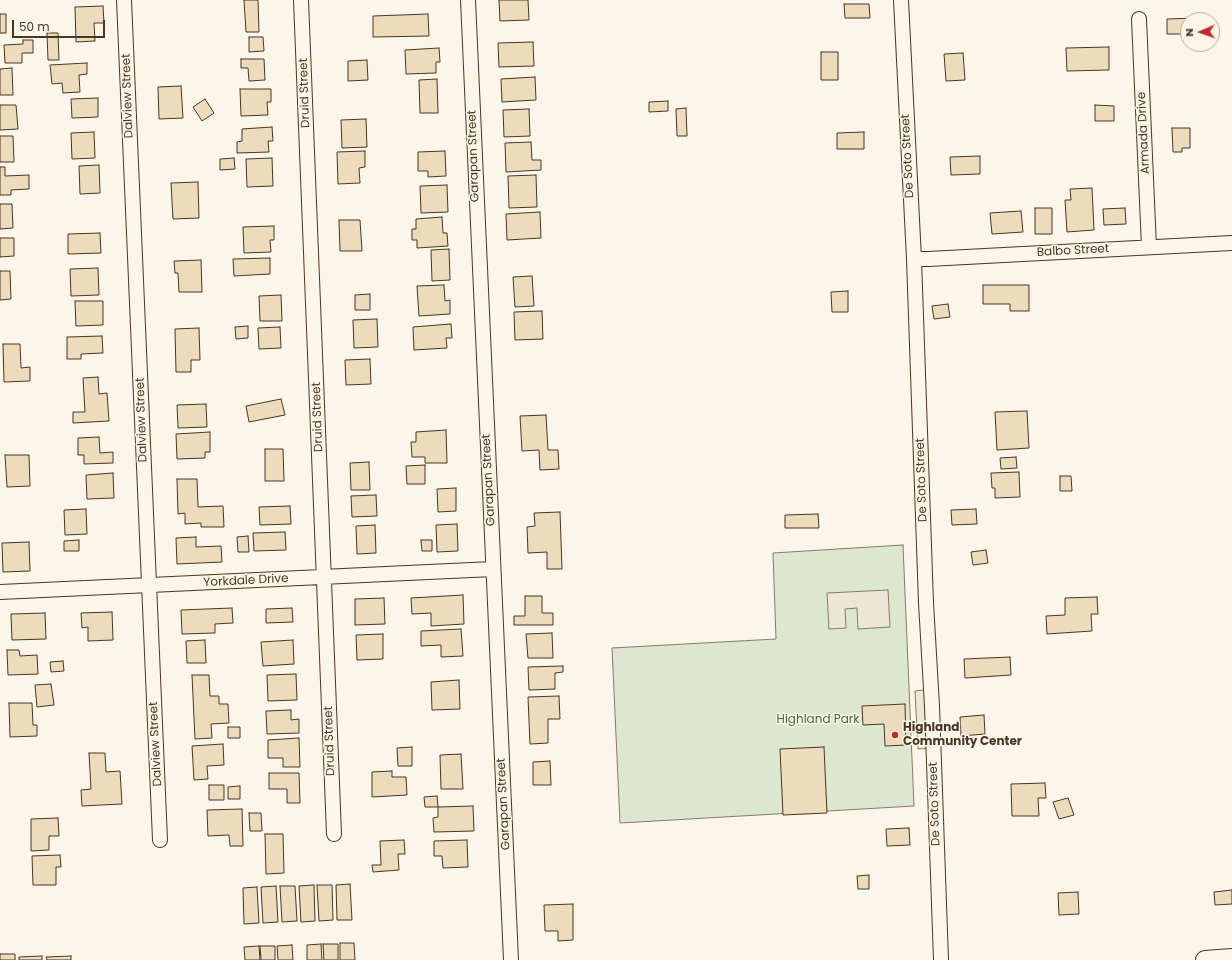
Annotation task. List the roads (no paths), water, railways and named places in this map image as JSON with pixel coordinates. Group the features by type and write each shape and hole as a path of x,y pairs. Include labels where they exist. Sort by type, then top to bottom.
{"main road":[{"path":"1205,960 1232,958"}],"street":[{"name":"Dalview Street","path":"124,0 160,840"},
{"name":"Druid Street","path":"301,0 334,834"},
{"name":"Garapan Street","path":"468,0 511,960"},
{"name":"De Soto Street","path":"901,0 914,258 926,604 932,706 941,960"},
{"name":"Armada Drive","path":"1139,19 1149,246"},
{"name":"Balbo Street","path":"914,258 928,259 1149,246 1232,243"},
{"name":"Yorkdale Drive","path":"0,592 493,569"}],"place":[{"name":"Highland Community Center","path":"895,735"}],"park label":[{"name":"Highland Park","path":"818,720"}]}
